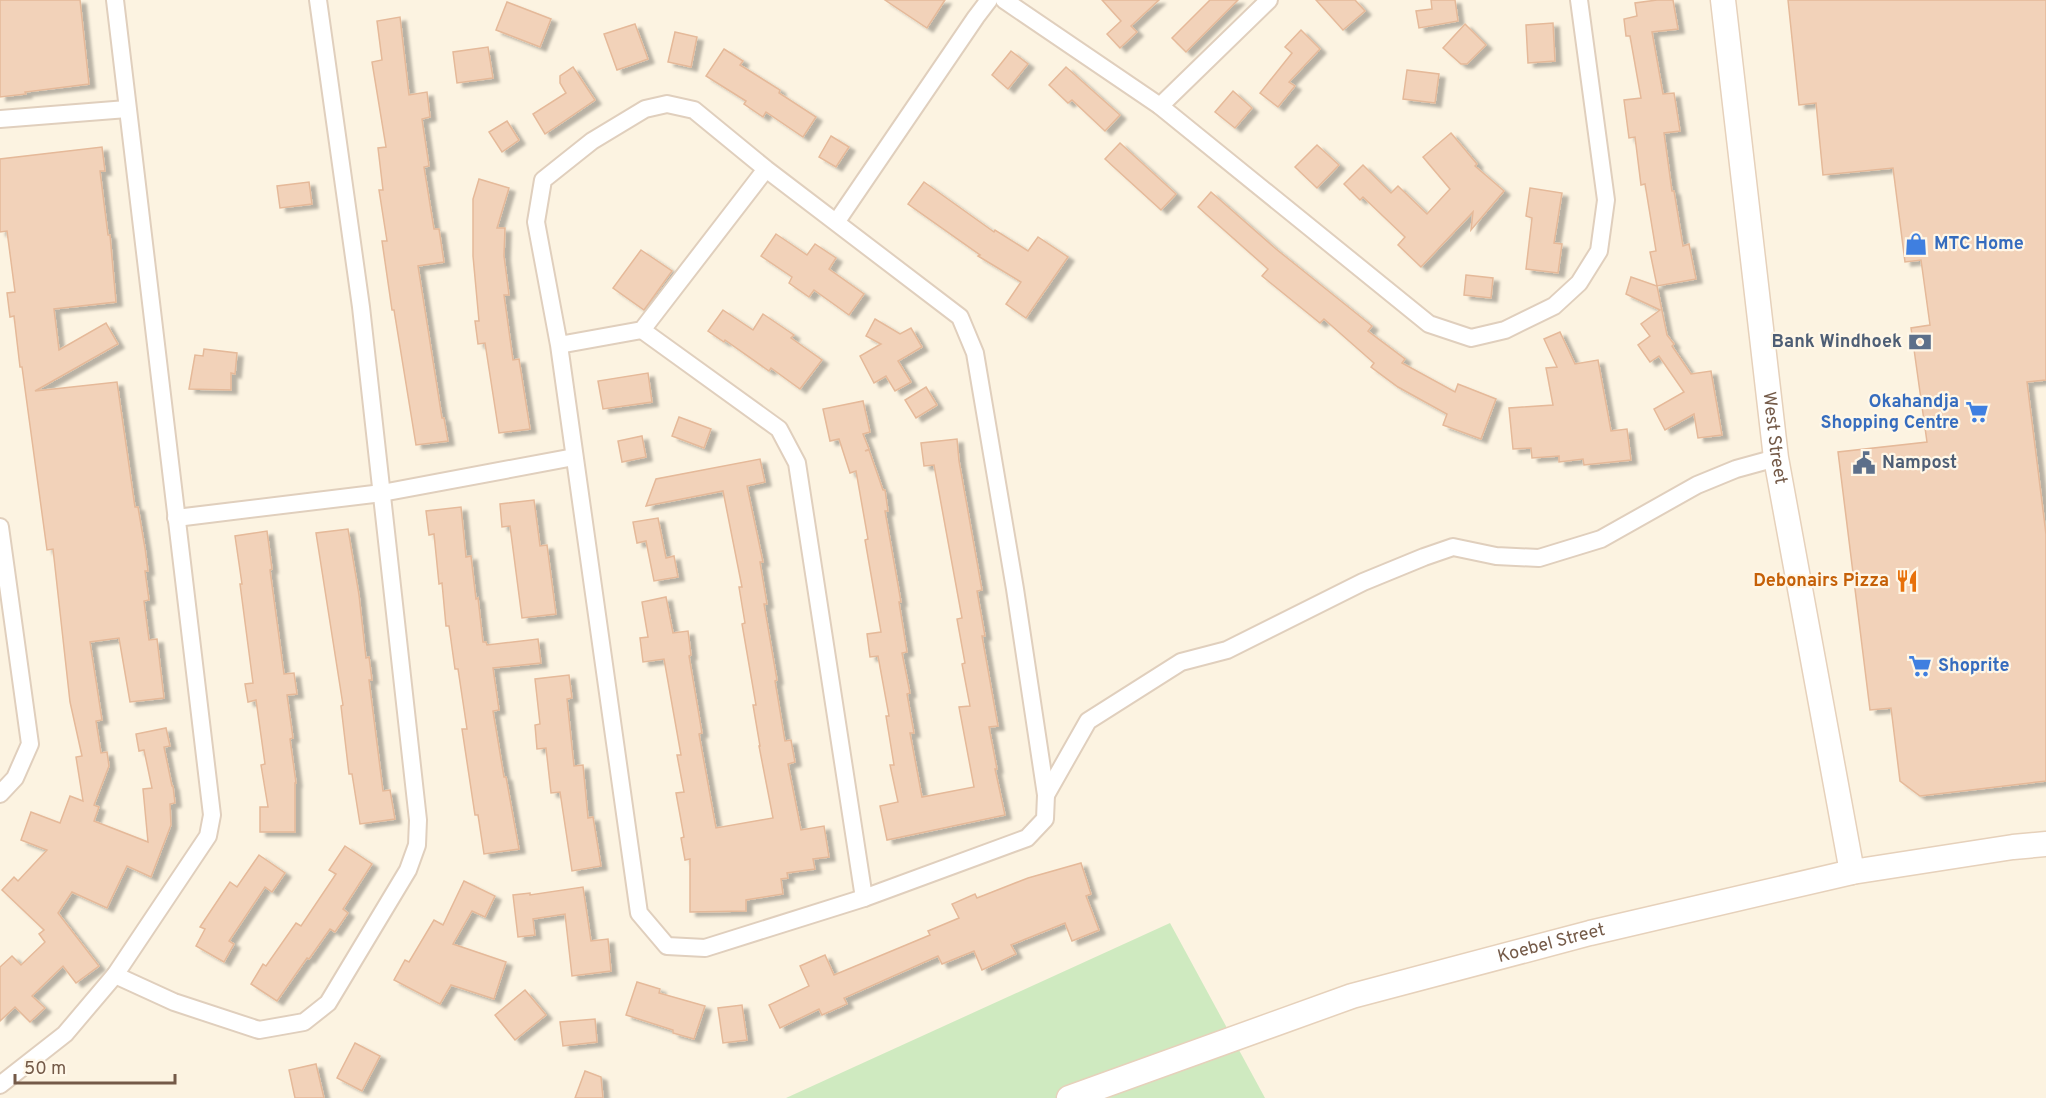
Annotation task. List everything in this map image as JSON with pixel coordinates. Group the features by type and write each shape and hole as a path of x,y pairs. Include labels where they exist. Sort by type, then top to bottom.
{"main road":[{"name":"West Street","path":"1723,0 1776,458 1852,872"},
{"name":"Koebel Street","path":"1070,1098 1352,996 1590,933 1852,872 2046,844"}],"street":[{"path":"0,1084 65,1034 115,975 208,836 212,815 115,0"},
{"path":"115,975 174,1002 259,1030 304,1022 327,1003 408,870 417,845 418,820 361,307 318,0"},
{"path":"837,221 989,0"},
{"path":"1004,0 1160,106 1429,324 1471,338 1506,330 1554,306 1580,284 1599,251 1606,200 1579,0"},
{"path":"1160,106 1269,0"},
{"path":"667,104 694,110 766,169 837,221 960,317 975,352 1015,589 1046,795 1045,819 1027,838 864,898 705,948 667,946 639,913 559,345 536,222 543,180 592,141 645,109 667,104"},
{"path":"0,119 127,110"},
{"path":"559,345 642,330 766,169"},
{"path":"642,330 779,429 797,463 864,898"},
{"path":"176,518 382,493 574,457"},
{"path":"1046,795 1088,721 1182,662 1227,650 1363,582 1453,547 1496,556 1539,558 1601,539 1697,485 1736,469 1776,458"},
{"path":"0,527 30,744 15,778 0,794"}],"green space":[{"path":"1170,923 1265,1098 786,1098"}],"building":[{"path":"0,0 80,0 89,84 0,97"},
{"path":"885,0 945,0 927,28"},
{"path":"1102,0 1159,0 1131,26 1137,32 1120,48 1107,34 1121,21"},
{"path":"1210,0 1238,0 1186,52 1172,38"},
{"path":"1316,0 1355,0 1365,11 1343,30"},
{"path":"1431,0 1455,0 1458,21 1419,28 1416,11 1432,9"},
{"path":"1673,0 1678,29 1652,32 1663,94 1674,93 1680,131 1664,133 1683,246 1689,244 1696,279 1657,286 1650,252 1656,251 1645,184 1641,185 1635,137 1629,138 1624,100 1641,98 1630,36 1626,36 1624,19 1637,16 1635,3"},
{"name":"Okahandja Shopping Centre","path":"1788,0 2046,0 2046,380 2027,382 2046,534 2046,781 1920,796 1900,781 1891,708 1870,710 1838,452 1927,442 1911,328 1930,325 1921,260 1905,262 1893,168 1823,175 1816,103 1799,105"},
{"path":"507,2 551,19 540,47 496,30"},
{"path":"400,17 409,95 427,92 430,117 422,119 429,166 424,167 434,229 439,229 444,262 418,266 442,418 444,418 448,441 416,445 382,241 387,241 379,190 383,190 378,148 386,147 372,62 382,60 377,21"},
{"path":"1553,23 1555,61 1528,63 1526,25"},
{"path":"635,24 648,59 617,70 604,34"},
{"path":"1465,24 1486,45 1467,64 1461,64 1443,48"},
{"path":"1301,30 1320,49 1289,82 1295,86 1278,107 1260,93 1292,53 1285,47"},
{"path":"675,32 697,37 691,67 668,62"},
{"path":"488,47 493,78 457,83 453,52"},
{"path":"724,49 743,61 740,65 780,90 779,93 816,117 803,137 766,112 763,117 744,104 746,101 706,76"},
{"path":"1011,51 1028,64 1008,89 992,75"},
{"path":"573,67 595,100 545,134 533,114 566,93 560,83 560,76"},
{"path":"1066,67 1120,115 1105,131 1072,100 1068,103 1049,85"},
{"path":"1407,70 1439,74 1435,103 1403,99"},
{"path":"1233,91 1252,108 1235,128 1215,112"},
{"path":"507,121 519,140 502,152 489,132"},
{"path":"1451,133 1477,164 1475,166 1504,191 1471,230 1473,212 1421,267 1398,245 1405,237 1363,197 1360,200 1344,184 1363,165 1391,193 1398,186 1427,214 1450,189 1423,157"},
{"path":"831,136 849,147 836,167 819,157"},
{"path":"1120,143 1176,194 1161,210 1105,159"},
{"path":"1317,145 1339,165 1317,188 1295,167"},
{"path":"102,147 105,171 100,171 108,235 110,235 116,302 54,309 59,350 106,323 118,344 35,391 117,382 135,507 138,507 145,548 149,600 144,601 149,640 157,639 164,698 130,702 119,638 90,642 102,720 96,721 101,753 107,752 109,766 94,805 99,807 94,821 148,842 143,789 152,788 144,750 139,751 136,734 166,728 170,746 164,747 175,803 170,804 171,825 151,877 127,866 107,908 72,892 58,913 99,966 76,983 63,966 32,996 45,1008 30,1022 15,1007 0,1021 0,967 12,956 21,965 45,942 39,934 44,930 2,890 14,877 18,881 47,850 21,840 31,812 60,823 70,796 83,801 76,757 82,756 70,702 53,549 47,550 14,316 10,317 7,293 15,292 7,231 0,232 0,159"},
{"path":"479,179 509,188 497,228 505,228 504,256 509,295 504,295 513,360 519,359 530,429 499,433 485,343 478,344 475,321 479,321 473,256 473,199"},
{"path":"309,182 312,204 280,208 277,186"},
{"path":"924,182 994,232 995,230 1028,251 1038,237 1068,257 1026,318 1006,304 1021,282 978,256 980,255 908,204"},
{"path":"1530,188 1562,193 1554,243 1562,244 1558,273 1526,269 1532,218 1526,216"},
{"path":"1211,192 1276,249 1372,326 1368,331 1405,359 1402,363 1455,392 1458,384 1496,399 1481,439 1443,425 1447,414 1398,387 1371,367 1374,363 1324,319 1320,323 1262,276 1268,269 1198,207"},
{"path":"776,234 807,255 815,244 836,258 829,269 864,294 849,315 814,290 809,297 789,283 792,277 761,256"},
{"path":"641,250 672,271 644,310 613,288"},
{"path":"1466,275 1493,278 1491,298 1464,295"},
{"path":"1631,277 1657,286 1667,335 1691,374 1711,371 1722,435 1698,438 1694,414 1665,430 1654,409 1684,392 1659,356 1650,362 1638,345 1650,336 1641,324 1660,310 1626,294"},
{"path":"723,310 753,330 763,314 794,335 791,338 822,360 800,389 771,368 769,371 708,331"},
{"path":"875,319 900,334 911,328 922,347 898,361 911,382 895,391 886,376 874,383 860,356 881,344 866,336"},
{"path":"1560,332 1575,364 1598,360 1611,431 1627,429 1631,460 1584,465 1583,459 1559,462 1559,456 1532,458 1531,448 1513,449 1509,408 1553,405 1546,368 1557,367 1544,339"},
{"path":"204,349 237,353 235,374 231,373 231,390 189,389 195,355 203,356"},
{"path":"648,373 652,402 603,409 598,381"},
{"path":"926,387 937,405 916,418 905,400"},
{"path":"863,401 870,432 863,434 869,449 865,451 869,450 883,490 885,490 888,511 885,511 907,652 902,653 910,693 907,694 914,733 910,733 922,797 974,787 959,707 970,706 957,619 962,618 934,465 924,466 921,443 957,439 982,590 977,591 985,636 982,636 998,726 989,727 1005,815 887,840 880,806 898,802 890,765 894,765 886,716 889,716 878,656 870,657 867,634 881,632 865,540 868,539 856,471 850,473 839,439 830,441 823,409"},
{"path":"679,417 711,429 704,448 672,436"},
{"path":"642,436 646,457 622,462 618,441"},
{"path":"760,459 765,482 747,486 763,562 760,562 767,604 764,604 785,741 791,740 795,762 788,764 801,830 824,826 829,857 813,859 815,869 787,873 788,878 781,879 783,894 746,900 746,911 690,912 690,859 685,860 681,838 684,837 676,793 684,792 677,755 681,755 664,659 643,662 640,638 648,637 642,602 666,597 673,633 688,631 691,655 689,656 702,733 699,734 716,828 773,818 759,746 753,705 756,705 742,624 745,623 739,587 742,587 723,491 646,506 656,479"},
{"path":"534,500 540,546 547,545 556,614 522,618 510,526 502,527 500,504"},
{"path":"461,507 466,557 471,556 483,642 487,645 538,639 541,663 493,668 499,710 493,711 519,849 484,854 478,815 475,815 462,729 467,729 458,669 455,669 449,626 446,626 434,534 429,535 426,511"},
{"path":"658,518 666,558 674,556 678,577 654,581 646,541 637,543 633,522"},
{"path":"348,529 366,658 369,657 372,680 369,680 383,791 390,790 395,819 360,824 352,774 349,774 341,706 343,705 316,533"},
{"path":"267,531 284,674 294,673 297,694 287,695 296,783 295,832 260,832 260,807 268,807 261,765 265,764 256,700 248,702 245,684 253,683 235,536"},
{"path":"569,675 572,698 567,699 574,766 583,765 588,818 593,817 601,866 572,871 560,792 551,793 546,748 537,749 535,725 540,724 535,679"},
{"path":"345,846 372,864 343,909 348,913 335,932 330,929 277,1001 251,984 263,964 266,966 296,923 301,926 336,874 329,870"},
{"path":"259,855 285,873 272,892 265,887 229,941 234,944 224,962 196,946 205,929 200,927 230,882 237,887"},
{"path":"1081,863 1091,894 1086,896 1099,930 1072,941 1065,923 1011,945 1016,954 982,970 974,951 942,964 938,956 844,998 847,1004 822,1015 819,1009 780,1028 769,1005 809,986 800,966 825,955 834,975 930,935 928,931 959,918 952,904 975,894 977,898 1028,878"},
{"path":"464,881 495,896 485,917 472,911 453,944 506,962 494,999 451,985 440,1004 394,980 405,960 409,962 434,920 443,925"},
{"path":"583,887 591,941 608,939 611,971 572,976 565,914 533,919 535,935 518,937 513,895 530,893 530,895"},
{"path":"637,982 660,989 659,993 705,1006 694,1039 626,1015"},
{"path":"525,990 546,1015 515,1040 495,1015"},
{"path":"742,1005 747,1040 723,1043 718,1008"},
{"path":"595,1019 597,1042 563,1046 560,1022"},
{"path":"355,1043 380,1056 362,1091 337,1078"},
{"path":"316,1064 324,1098 295,1098 289,1070"},
{"path":"585,1071 601,1077 603,1098 575,1098"}],"place":[{"name":"MTC Home","path":"1916,244"},
{"name":"Bank Windhoek","path":"1920,342"},
{"name":"Okahandja Shopping Centre","path":"1977,412"},
{"name":"Nampost","path":"1864,463"},
{"name":"Debonairs Pizza","path":"1907,581"},
{"name":"Shoprite","path":"1920,666"}]}
